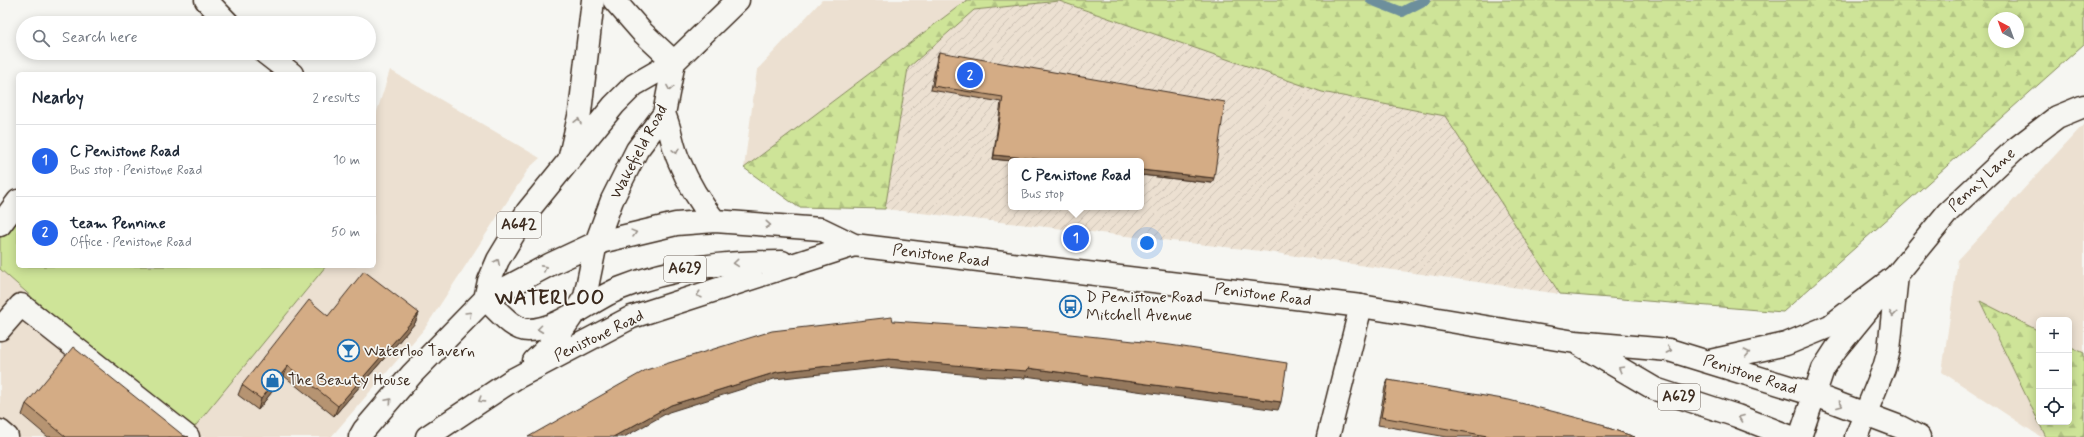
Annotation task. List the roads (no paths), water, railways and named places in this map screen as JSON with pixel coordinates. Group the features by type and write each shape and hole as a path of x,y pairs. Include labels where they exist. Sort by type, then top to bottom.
{"main road":[{"path":"206,0 221,16"},
{"path":"570,160 580,112 593,0"},
{"path":"614,0 642,32 674,62"},
{"name":"A642","path":"485,299 489,281 498,260 527,212 614,105 634,85 674,62 738,0"},
{"path":"274,60 289,72"},
{"name":"Wakefield Road","path":"514,379 555,341 585,296 596,243 612,200 634,156 664,114 674,62"},
{"name":"Penny Lane","path":"1800,437 1823,369 1836,349 1948,212 2014,150 2058,117 2084,106"},
{"path":"664,114 671,129 678,160 700,204 715,222"},
{"path":"0,225 16,204"},
{"name":"Penistone Road","path":"360,437 364,430 412,374 485,299 551,264 596,243 676,224 715,222 821,229 854,245 1361,306 1574,342 1669,350 1815,395 1900,427 1919,437"},
{"name":"Penistone Road","path":"427,437 514,379 632,317 803,263 854,245"},
{"name":"A629","path":"485,299 511,323 519,328 528,330 546,328 621,288 694,267 748,262 803,263"},
{"path":"1708,362 1786,344 1830,326 1897,275"},
{"path":"1856,437 1884,368 1889,350 1897,275"},
{"path":"0,329 22,305 188,437"},
{"path":"1328,437 1361,306"},
{"name":"Penistone Road","path":"1574,342 1655,389 1737,416 1791,437"},
{"path":"0,431 7,437"}],"waterway":[{"path":"1371,0 1402,12 1425,0"}],"place":[{"name":"team Pennine","path":"970,75"},
{"name":"C Penistone Road","path":"1076,238"},
{"name":"D Penistone Road Mitchell Avenue","path":"1071,306"},
{"name":"Waterloo Tavern","path":"348,351"},
{"name":"The Beauty House","path":"272,380"}],"district":[{"name":"WATERLOO","path":"550,298"}]}
